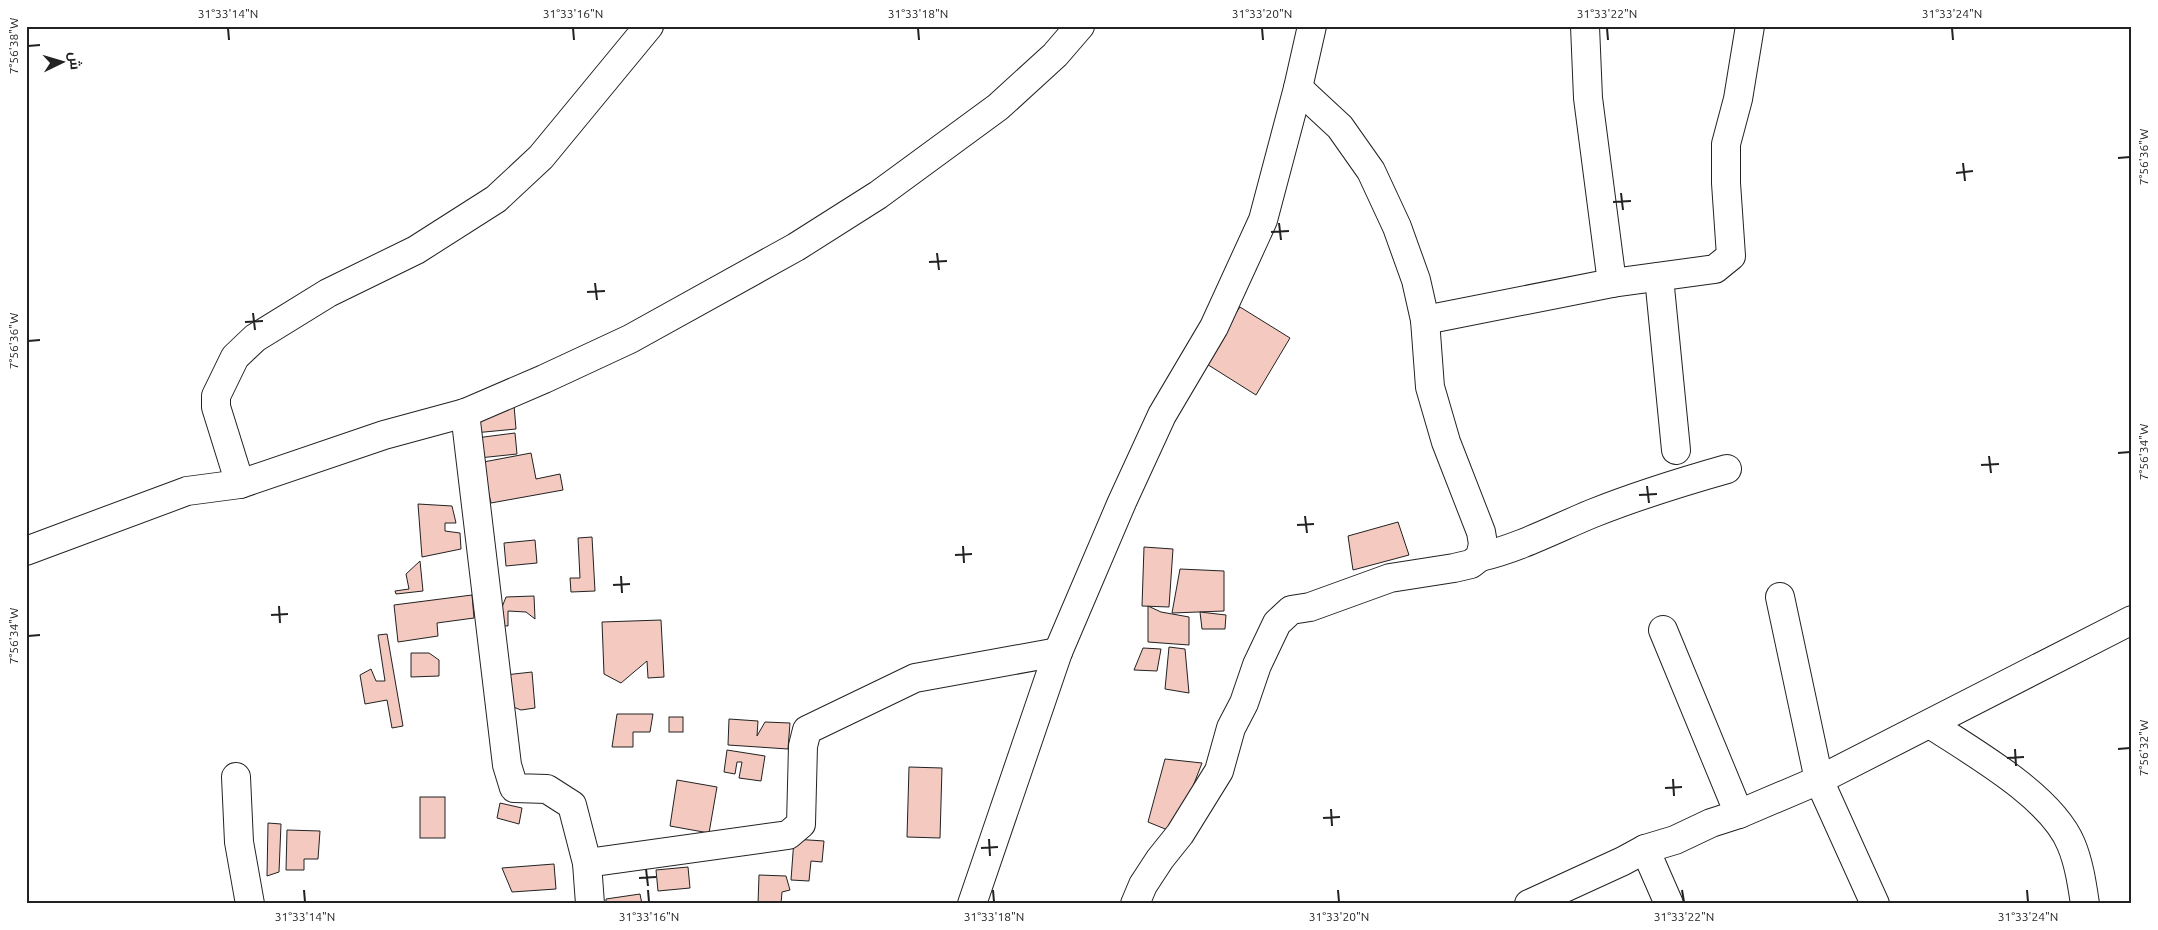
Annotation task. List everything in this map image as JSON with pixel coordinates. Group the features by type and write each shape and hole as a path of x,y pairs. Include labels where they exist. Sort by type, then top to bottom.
{"street":[{"path":"240,484 216,407 216,396 235,357 249,343 272,327 328,293 416,250 496,199 541,157 649,26"},
{"path":"26,551 187,491 240,484 384,435 466,412 544,379 630,339 796,247 878,195 998,107 1055,55 1080,26"},
{"path":"972,904 1058,652 1122,502 1162,415 1214,327 1263,220 1298,88 1312,26"},
{"path":"1585,26 1588,98 1612,283"},
{"path":"1425,320 1612,283 1715,269 1731,256 1726,183 1726,144 1738,99 1750,26"},
{"path":"1298,88 1340,127 1371,171 1397,227 1416,280 1425,320 1430,386 1446,442 1481,532 1483,544 1480,557"},
{"path":"1659,277 1676,450"},
{"path":"466,412 508,765 514,788 548,790 572,805 587,863 590,904"},
{"path":"1135,904 1152,872 1180,834 1219,771 1231,728 1244,702 1257,665 1277,622 1291,610 1310,607 1390,578 1471,564 1480,557 1503,552 1594,513 1660,488 1727,469"},
{"path":"1780,597 1819,780 1875,904"},
{"path":"1529,904 1645,849 1676,840 1711,823 1739,814 1819,780 2132,620"},
{"path":"1663,630 1739,814"},
{"path":"587,863 788,835 800,824 803,746 807,730 915,678 1058,652"},
{"path":"1930,724 1994,766 2053,814 2071,843 2081,876 2085,904"},
{"path":"236,777 239,842 250,904"},
{"path":"1645,849 1668,904"}],"building":[{"path":"1240,307 1290,338 1256,395 1202,361"},
{"path":"514,405 516,429 474,433 470,420"},
{"path":"515,433 517,454 479,458 476,438"},
{"path":"531,453 536,479 560,474 563,490 491,503 486,482 473,464"},
{"path":"418,504 452,506 456,523 445,523 445,531 460,533 461,549 422,557"},
{"path":"1398,522 1409,555 1353,570 1348,536"},
{"path":"592,537 595,591 571,592 570,578 580,578 578,538"},
{"path":"535,540 537,563 506,566 504,543"},
{"path":"1144,547 1173,549 1169,607 1142,606"},
{"path":"420,561 423,591 396,594 395,591 409,589 406,574"},
{"path":"1180,569 1224,571 1224,611 1172,613"},
{"path":"472,595 474,618 437,623 438,636 398,642 394,605"},
{"path":"534,596 535,619 526,612 508,611 508,626 495,625 506,597"},
{"path":"1148,606 1161,612 1189,617 1189,645 1148,642"},
{"path":"1200,612 1226,615 1225,629 1202,629"},
{"path":"661,620 664,677 648,678 647,661 621,683 604,674 602,622"},
{"path":"387,634 403,726 392,728 387,700 365,704 360,675 371,669 376,681 385,681 378,635"},
{"path":"1169,647 1185,649 1189,693 1165,689"},
{"path":"1143,648 1161,649 1157,671 1134,670"},
{"path":"411,653 429,653 439,660 439,676 411,677"},
{"path":"532,672 535,708 521,710 508,705 505,675"},
{"path":"617,714 653,714 650,732 633,732 633,747 612,747"},
{"path":"669,717 683,717 683,732 669,732"},
{"path":"729,719 758,721 757,736 765,722 790,723 788,749 728,745"},
{"path":"727,750 765,756 761,781 739,778 742,762 737,762 735,774 724,772"},
{"path":"1165,759 1202,763 1175,833 1148,822"},
{"path":"909,767 942,768 940,838 907,837"},
{"path":"677,780 717,787 709,833 670,826"},
{"path":"420,797 445,797 445,838 420,838"},
{"path":"500,803 522,808 519,824 497,818"},
{"path":"268,823 281,824 279,872 267,876"},
{"path":"287,830 320,831 318,859 304,859 304,870 286,870"},
{"path":"794,839 824,841 822,862 811,861 809,881 791,880"},
{"path":"554,864 556,889 512,892 502,868"},
{"path":"688,867 690,888 658,891 656,870"},
{"path":"759,875 786,876 790,890 782,892 781,904 776,902 776,904 758,904"},
{"path":"640,894 642,904 606,904 606,899"}]}
